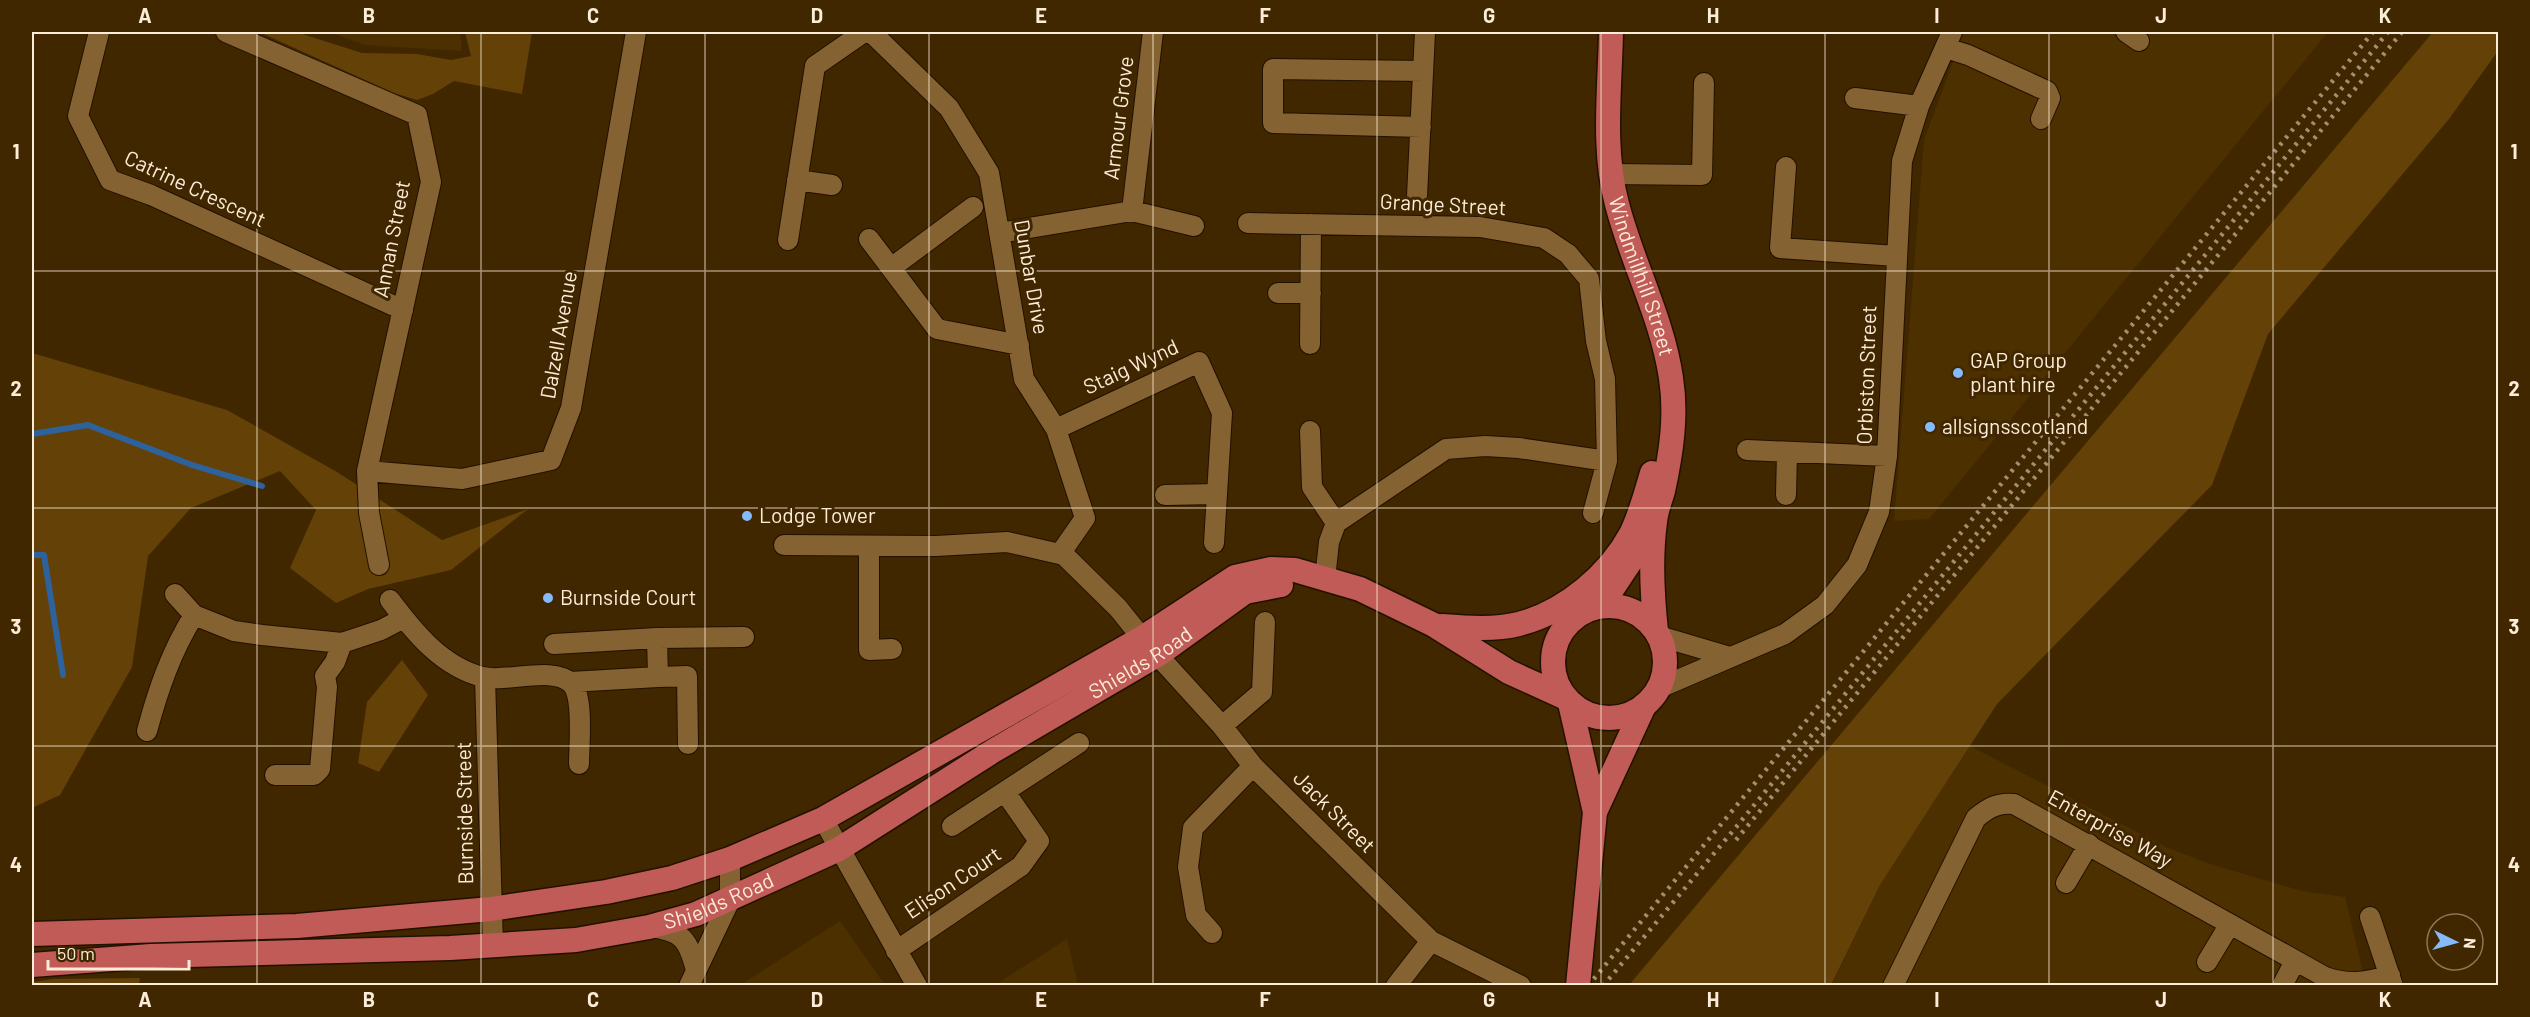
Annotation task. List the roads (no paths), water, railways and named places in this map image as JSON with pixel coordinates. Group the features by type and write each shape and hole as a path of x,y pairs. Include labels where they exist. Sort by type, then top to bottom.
{"main road":[{"name":"Windmillhill Street","path":"1611,32 1610,152 1616,202 1630,250 1648,291 1662,335 1671,378 1673,405 1671,452 1655,519 1652,583 1657,633"},
{"path":"1434,625 1476,628 1519,624 1567,602 1601,575 1618,555 1632,533 1673,405"},
{"name":"Windmillhill Street","path":"1601,606 1655,519"},
{"name":"Shields Road","path":"32,934 297,926 491,909 606,892 672,878 730,859 824,819 1151,646 1245,592 1325,579 1360,589 1434,625 1509,672 1567,700"},
{"path":"1578,986 1595,812 1567,700 1555,680 1552,662 1555,644 1564,627 1575,617 1587,609 1617,606 1632,610 1646,619 1657,633 1665,653 1665,671 1595,812"},
{"path":"1464,642 1516,639 1564,627"},
{"name":"Shields Road","path":"32,965 151,956 494,946 576,940 649,927 696,914 839,849 993,751 1151,646"},
{"path":"1567,700 1587,714 1620,718 1652,697"}],"street":[{"name":"Catrine Crescent","path":"99,32 78,116 110,180 151,195 403,310"},
{"name":"Annan Street","path":"226,32 417,116 431,182 367,471 369,513 379,565"},
{"name":"Dalzell Avenue","path":"367,471 462,479 551,460 571,408 636,32"},
{"path":"788,240 815,66 864,32"},
{"name":"Dunbar Drive","path":"871,32 949,108 989,173 1024,379 1056,429 1084,518 1060,554"},
{"name":"Armour Grove","path":"1132,211 1153,32"},
{"path":"1417,196 1425,32"},
{"path":"1949,40 1968,55 2047,91 2050,98 2041,119"},
{"name":"Orbiston Street","path":"1652,697 1730,657 1760,647 1785,634 1825,605 1857,565 1879,512 1887,456 1902,161 1919,106 1949,40"},
{"path":"1421,127 1273,123 1272,69 1423,71"},
{"path":"1612,174 1702,175 1704,83"},
{"path":"1855,98 1919,106"},
{"path":"1786,167 1779,248 1896,256"},
{"path":"797,180 832,185"},
{"path":"891,268 973,207"},
{"name":"Armour Grove","path":"999,233 1132,211 1194,225"},
{"name":"Grange Street","path":"1248,223 1480,228 1544,238 1568,254 1589,279 1596,341 1605,379 1607,461 1593,513"},
{"path":"1311,224 1311,344"},
{"path":"868,239 937,329 1019,345"},
{"path":"1278,293 1311,293"},
{"name":"Staig Wynd","path":"1056,429 1199,362 1221,413 1214,543"},
{"path":"1310,431 1312,488 1336,523"},
{"path":"1325,579 1329,542 1336,523 1446,449 1485,446 1519,448 1607,461"},
{"path":"1747,450 1887,456"},
{"path":"1786,495 1787,452"},
{"path":"1165,495 1217,494"},
{"path":"784,545 936,546 1007,542 1060,554"},
{"path":"868,546 869,650 892,650"},
{"name":"Jack Street","path":"1060,554 1118,608 1222,726 1253,766 1431,941 1521,986"},
{"path":"175,594 194,615 234,631 342,643 381,630 404,618"},
{"path":"390,600 439,656 457,668 485,678 557,676 570,682 579,693 579,764"},
{"path":"147,731 159,686 177,642 194,615"},
{"path":"1222,726 1262,692 1265,622"},
{"path":"1657,633 1730,657"},
{"path":"554,644 657,638 744,637"},
{"path":"657,638 658,677"},
{"path":"275,775 314,776 320,769 327,687 325,676 335,662 342,643"},
{"path":"570,682 687,676 688,744"},
{"name":"Burnside Street","path":"485,678 494,946"},
{"path":"952,826 1079,743"},
{"path":"1212,933 1196,915 1188,867 1193,828 1253,766"},
{"name":"Elison Court","path":"896,951 1022,866 1039,841 1005,792"},
{"name":"Enterprise Way","path":"1893,986 1976,818 1983,812 2005,803 2014,804 2089,844 2295,961 2338,982 2391,980 2370,918"},
{"path":"824,819 917,986"},
{"path":"2066,883 2089,844"},
{"path":"692,978 730,900 730,859"},
{"path":"2207,962 2230,924"},
{"path":"649,927 676,932 690,947 692,978"},
{"path":"1396,986 1431,941"},
{"path":"2282,986 2295,961"}],"waterway":[{"path":"32,434 88,425 192,465 262,486"},
{"path":"32,555 44,555 63,675"}],"railway":[{"path":"1588,986 2373,32"},
{"path":"1603,986 1737,826 2388,32"},
{"path":"1736,840 2402,32"}],"place":[{"name":"GAP Group plant hire","path":"1958,373"},
{"name":"allsignsscotland","path":"1930,427"},
{"name":"Lodge Tower","path":"747,516"},
{"name":"Burnside Court","path":"548,598"}]}
